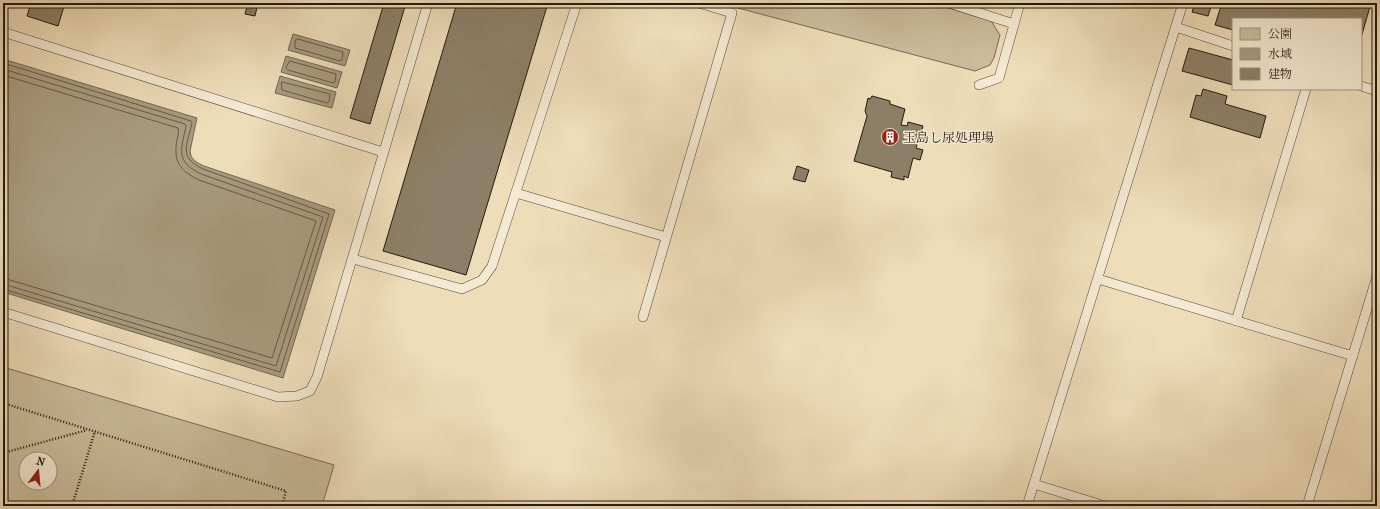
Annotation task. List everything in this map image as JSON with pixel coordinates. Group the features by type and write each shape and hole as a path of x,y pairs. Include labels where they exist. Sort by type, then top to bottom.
{"lane":[{"path":"3,312 278,398 298,396 310,391 317,377 353,259 383,152 428,3"},
{"path":"353,259 462,289 482,280 492,266 578,3"},
{"path":"643,317 732,13 698,3"},
{"path":"949,3 1014,24"},
{"path":"979,85 999,78 1020,3"},
{"path":"1027,506 1183,3"},
{"path":"1176,27 1232,46"},
{"path":"3,32 383,152"},
{"path":"1362,86 1377,91"},
{"path":"1236,321 1306,90"},
{"path":"516,194 666,237"},
{"path":"1307,506 1377,276"},
{"path":"1098,279 1353,356"},
{"path":"1034,484 1105,506"}],"path":[{"path":"3,403 286,491 282,506"},
{"path":"3,453 88,430"},
{"path":"72,506 95,431"}],"green space":[{"path":"719,3 932,3 991,21 1000,35 994,58 990,65 975,71"},
{"path":"3,367 334,465 322,506 3,506"}],"water":[{"path":"293,34 350,50 345,66 288,50"},
{"path":"286,56 342,72 337,88 281,72"},
{"path":"3,59 197,118 190,151 191,157 196,162 335,210 283,378 3,292"},
{"path":"280,76 336,92 332,108 275,93"}],"building":[{"path":"31,3 65,3 58,26 27,16"},
{"path":"248,3 258,3 255,16 245,14"},
{"path":"384,3 406,3 370,124 350,118"},
{"path":"457,3 548,3 466,275 383,251"},
{"path":"1195,3 1212,3 1208,16 1192,12"},
{"path":"1222,3 1371,3 1362,34 1362,18 1232,18 1232,30 1215,25"},
{"path":"1189,48 1232,60 1232,85 1182,71"},
{"path":"1203,89 1227,96 1225,104 1266,116 1260,138 1190,117 1196,95 1201,96"},
{"name":"玉島し尿処理場","path":"872,96 890,101 890,104 905,109 901,125 907,126 908,122 923,126 916,148 923,150 920,160 913,158 908,178 904,176 904,180 891,177 892,172 854,161 867,116 865,111 868,98 870,99"},
{"path":"797,166 809,170 805,182 793,179"}],"place":[{"name":"玉島し尿処理場","path":"890,137"}]}
